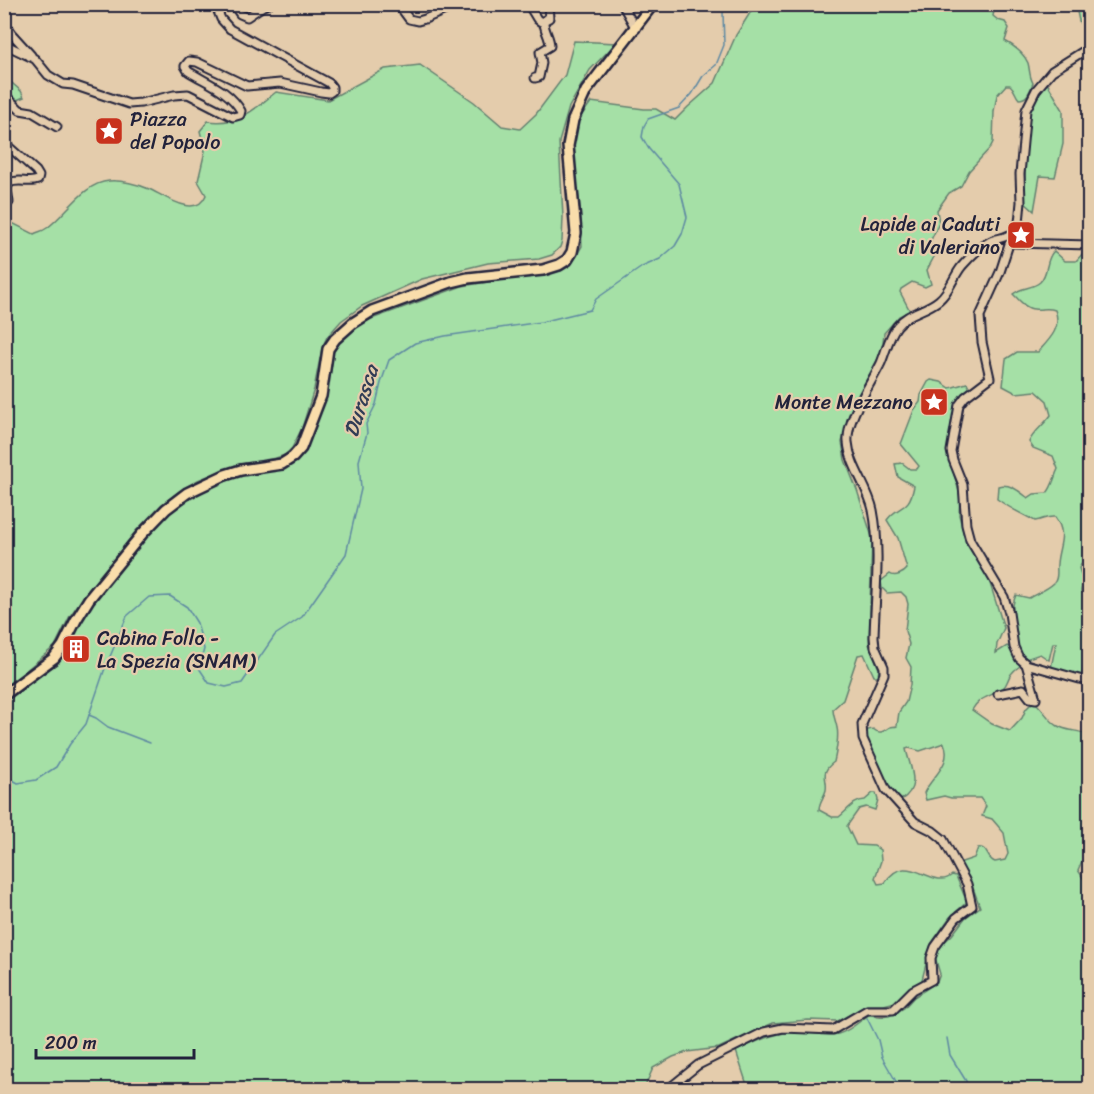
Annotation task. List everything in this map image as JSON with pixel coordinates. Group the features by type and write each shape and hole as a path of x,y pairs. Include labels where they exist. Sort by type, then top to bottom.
{"main road":[{"path":"4,695 54,658 86,604 142,534 166,509 188,493 225,476 241,470 282,464 293,458 301,448 321,396 328,349 335,339 360,317 451,282 543,270 567,260 572,252 576,232 568,146 573,120 586,91 653,4"}],"street":[{"path":"4,22 10,33 58,83 74,85 129,104 182,95 196,97 233,117 238,116 241,113 237,104 219,88 188,71 186,64 193,61 247,86 280,83 321,92 332,91 329,83 230,29 221,19 215,4"},
{"path":"233,4 240,14 247,16 269,4"},
{"path":"398,4 412,21 425,19 459,4"},
{"path":"528,4 537,19 544,22"},
{"path":"535,78 539,77 541,72 540,52 550,46 544,28 544,22 550,15 548,4"},
{"path":"622,4 636,29"},
{"path":"4,44 35,59"},
{"path":"1089,47 1052,70 1036,90 1026,110 1020,174 1021,202 1018,233 1010,241 1000,272 980,316 982,342 990,378 965,397 959,405 951,456 963,485 966,525 970,540 1004,597 1010,613 1014,646 1019,658 1026,664 1089,682"},
{"path":"4,94 20,110 32,112 57,127"},
{"path":"4,114 4,136 8,146 39,176 38,180 32,182 9,183 7,189 9,202 5,204"},
{"path":"667,1089 699,1065 764,1032 792,1028 833,1030 871,1009 893,1010 914,990 932,980 931,958 934,947 956,918 972,906 967,884 943,839 915,822 886,790 863,739 862,724 884,671 875,647 874,637 876,527 870,500 854,466 848,441 849,430 896,327 909,315 942,298 960,268 983,245 995,240 1089,245"},
{"path":"998,694 1023,688 1030,698 1036,699 1026,664"}],"green space":[{"path":"755,5 995,5 993,16 1005,22 1009,28 1005,41 1026,59 1033,83 1028,94 1022,99 1019,99 1010,85 1006,85 997,95 993,142 990,148 969,171 961,186 949,193 937,210 939,223 930,242 935,255 927,270 931,284 925,287 912,282 901,289 900,292 910,311 899,316 884,333 882,351 857,397 842,442 845,460 872,537 869,644 879,669 878,676 874,676 864,654 858,655 843,700 833,709 838,731 836,750 834,762 825,773 826,790 819,810 832,817 839,817 854,804 876,793 878,800 875,810 866,807 859,809 847,826 856,845 874,846 880,850 881,861 875,878 878,884 885,883 893,873 902,869 936,878 945,879 952,875 956,876 967,902 950,917 931,944 922,980 910,988 899,1001 884,1005 867,1005 838,1021 808,1020 773,1023 719,1048 687,1052 673,1057 653,1068 644,1089 5,1090 5,702 49,669 65,651 89,607 170,511 211,487 242,475 288,466 297,461 304,449 331,356 341,339 355,325 462,286 560,271 571,265 582,246 580,206 572,151 577,122 591,102 656,109 675,120 715,83 736,35"},
{"path":"1047,5 1070,5 1057,11 1050,10"},
{"path":"1070,5 1089,5 1089,41 1079,21 1076,7"},
{"path":"574,41 616,43 590,70 569,107 559,142 563,217 560,247 552,255 539,259 488,263 422,279 362,306 341,321 327,337 322,348 314,389 302,428 292,448 285,455 236,465 198,480 161,505 136,531 87,592 70,616 55,646 5,688 4,215 10,222 34,234 54,222 91,187 109,181 135,184 179,204 195,205 201,202 206,195 198,181 205,151 200,131 208,121 237,119 252,111 276,92 328,100 385,69 420,65 474,102 502,126 520,129 536,114 565,75"},
{"path":"5,77 21,91 24,97 12,102 5,90"},
{"path":"1047,83 1063,110 1063,144 1055,177 1040,176 1034,211 1024,202 1027,126 1031,103"},
{"path":"1054,251 1065,261 1076,261 1085,251 1090,253 1090,550 1079,568 1083,581 1081,591 1089,598 1090,671 1084,671 1088,650 1086,649 1082,676 1051,668 1056,643 1053,643 1049,660 1040,654 1026,659 1015,638 1013,610 1016,595 1029,598 1056,581 1062,535 1059,523 1055,517 1035,521 997,499 998,486 1002,485 1014,488 1028,498 1034,494 1047,493 1058,469 1053,456 1033,448 1029,442 1051,415 1047,401 1036,391 1016,393 1003,386 1006,359 1017,352 1038,352 1056,328 1055,310 1028,308 1013,294 1040,282"},
{"path":"931,380 941,382 950,388 967,383 971,389 959,398 954,406 948,454 960,495 959,515 966,543 988,577 1004,628 996,653 1007,646 1011,648 1020,666 1012,673 1003,688 982,699 972,710 992,724 1010,731 1034,701 1058,726 1089,733 1089,846 1078,870 1089,887 1089,1089 742,1089 747,1085 736,1051 767,1037 783,1033 828,1035 843,1033 870,1014 878,1017 889,1016 904,1008 914,997 937,982 940,974 935,957 938,948 965,918 980,907 969,877 959,863 974,858 978,848 984,849 995,862 1005,860 1008,854 1004,833 992,819 982,816 986,806 980,798 944,796 926,800 924,793 944,764 946,750 944,743 920,751 906,749 913,783 907,795 901,800 883,778 863,731 873,729 880,732 897,726 899,712 906,702 910,685 911,667 906,658 909,644 905,631 908,604 901,592 887,593 882,588 881,581 890,574 897,575 907,569 898,538 887,520 906,504 912,494 914,486 898,477 895,464 902,463 910,469 917,469 919,466 901,444 921,395"}],"waterway":[{"name":"Durasca","path":"4,775 18,783 36,780 56,767 86,724 104,671 127,616 149,597 170,596 187,607 197,623 204,649 199,668 209,683 226,687 242,683 275,635 302,617 346,554 361,489 359,461 367,433 366,424 376,404 389,360 415,343 445,336 541,322 590,310 596,299 642,267 660,259 675,246 682,234 687,217 679,184 649,149 642,137 644,126 648,119 679,108 692,94 703,76 716,65 724,45 723,12 727,4"},
{"path":"89,715 108,727 150,743"},
{"path":"867,1018 878,1040 882,1057 901,1090"},
{"path":"947,1038 950,1055 966,1081 968,1090"}],"place":[{"name":"Piazza del Popolo","path":"109,131"},
{"name":"Lapide ai Caduti di Valeriano","path":"1021,235"},
{"name":"Monte Mezzano","path":"934,402"},
{"name":"Cabina Follo - La Spezia (SNAM)","path":"76,649"}]}
